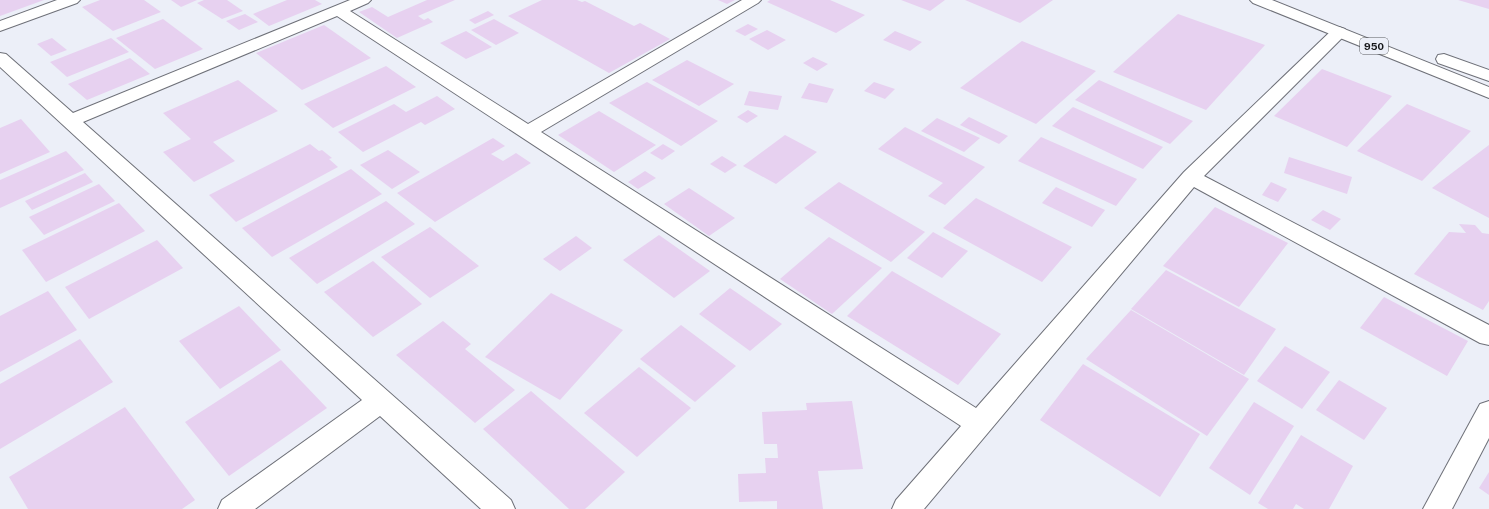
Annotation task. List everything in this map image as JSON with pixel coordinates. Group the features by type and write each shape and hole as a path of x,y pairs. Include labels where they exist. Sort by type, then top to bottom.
{"street":[{"path":"0,26 72,0"},
{"path":"70,121 363,0"},
{"path":"528,132 753,0"},
{"name":"950","path":"1258,0 1489,93"},
{"name":"950","path":"1295,0 1489,76"},
{"path":"338,10 978,423"},
{"path":"906,509 978,423 1191,177 1339,32"},
{"path":"0,58 382,400 501,509"},
{"path":"1191,177 1489,336"},
{"path":"232,509 382,400"},
{"path":"1437,509 1489,412"}],"building":[{"path":"0,0 44,0 0,16"},
{"path":"100,0 144,0 161,12 113,31 82,7"},
{"path":"171,0 197,0 181,7"},
{"path":"204,0 227,0 243,11 222,19 197,3"},
{"path":"287,0 315,0 322,4 269,26 253,14"},
{"path":"427,0 455,0 418,16 424,20 428,18 433,22 397,38 359,12 372,7 388,17"},
{"path":"542,0 585,1 634,26 640,23 670,39 609,73 508,16"},
{"path":"718,0 735,0 727,4"},
{"path":"770,0 830,0 865,15 836,33 767,2"},
{"path":"901,0 945,0 930,11"},
{"path":"965,0 1053,0 1020,23"},
{"path":"1458,0 1489,0 1489,9"},
{"path":"488,11 494,15 475,24 469,20"},
{"path":"245,14 258,22 239,30 226,21"},
{"path":"1178,14 1265,45 1206,110 1113,72"},
{"path":"163,19 203,49 155,69 116,38"},
{"path":"494,19 519,33 496,45 471,30"},
{"path":"748,24 758,29 745,36 735,31"},
{"path":"324,25 371,58 302,90 256,53"},
{"path":"767,30 786,40 768,50 749,39"},
{"path":"466,31 492,47 466,59 440,43"},
{"path":"895,31 922,42 910,51 883,40"},
{"path":"52,38 67,50 51,56 37,44"},
{"path":"111,38 129,52 67,77 50,62"},
{"path":"1022,41 1096,71 1036,124 960,88"},
{"path":"813,57 828,64 817,71 803,63"},
{"path":"130,58 150,74 87,100 68,84"},
{"path":"687,60 734,84 699,106 652,80"},
{"path":"386,66 416,87 333,128 304,104"},
{"path":"1322,69 1392,96 1347,147 1274,116"},
{"path":"238,80 278,111 213,142 235,161 194,182 163,152 191,139 163,113"},
{"path":"1099,80 1193,121 1170,144 1075,100"},
{"path":"647,82 718,121 681,146 609,103"},
{"path":"874,82 895,89 885,99 864,91"},
{"path":"809,83 834,89 827,103 801,98"},
{"path":"749,91 782,96 778,110 744,105"},
{"path":"437,96 455,109 425,125 421,122 363,152 338,132 394,104 406,112"},
{"path":"1407,104 1471,131 1422,181 1357,151"},
{"path":"1073,107 1163,147 1143,169 1052,126"},
{"path":"748,110 758,116 747,123 737,117"},
{"path":"599,111 656,145 614,172 558,135"},
{"path":"969,117 1008,136 999,144 960,125"},
{"path":"937,118 980,138 964,152 921,131"},
{"path":"21,119 50,152 0,174 0,128"},
{"path":"905,127 985,167 945,205 928,196 943,183 878,149"},
{"path":"785,135 817,152 776,184 743,166"},
{"path":"1041,137 1137,179 1116,206 1018,161"},
{"path":"493,138 505,146 491,154 503,161 516,153 531,163 435,222 397,193"},
{"path":"310,144 319,151 322,150 332,158 329,159 338,167 236,222 209,195"},
{"path":"663,144 675,151 662,160 650,153"},
{"path":"1489,145 1489,218 1432,188"},
{"path":"388,150 420,172 392,189 360,165"},
{"path":"66,151 84,170 0,208 0,180"},
{"path":"722,156 737,165 725,173 710,164"},
{"path":"1289,157 1352,177 1347,194 1284,173"},
{"path":"351,169 382,194 272,257 242,228"},
{"path":"645,171 656,178 638,189 628,182"},
{"path":"85,173 93,182 32,210 25,201"},
{"path":"839,182 925,232 891,262 804,208"},
{"path":"1271,182 1287,189 1278,202 1262,195"},
{"path":"99,184 115,201 44,235 29,217"},
{"path":"1056,187 1105,210 1092,227 1042,203"},
{"path":"689,188 735,218 709,236 664,204"},
{"path":"976,198 1072,247 1042,282 943,228"},
{"path":"386,201 415,224 317,284 289,258"},
{"path":"119,203 145,231 46,282 22,250"},
{"path":"1215,207 1288,243 1239,307 1163,266"},
{"path":"1323,210 1341,219 1330,230 1311,220"},
{"path":"1459,224 1475,225 1482,233 1489,234 1489,301 1483,310 1414,274 1449,232 1466,233"},
{"path":"430,227 479,266 430,298 381,257"},
{"path":"933,232 968,251 942,278 907,258"},
{"path":"659,235 710,271 674,298 623,260"},
{"path":"576,236 592,248 560,271 543,259"},
{"path":"829,237 882,268 832,314 780,279"},
{"path":"157,240 183,268 89,319 65,287"},
{"path":"373,261 422,304 373,337 324,292"},
{"path":"1166,270 1276,329 1244,375 1131,309"},
{"path":"892,271 1001,334 958,385 847,316"},
{"path":"730,288 782,324 750,351 699,314"},
{"path":"48,291 77,330 0,372 0,316"},
{"path":"551,293 623,330 560,400 485,357"},
{"path":"1384,297 1468,341 1447,376 1360,328"},
{"path":"239,306 281,350 220,389 179,341"},
{"path":"1131,310 1249,379 1207,436 1086,359"},
{"path":"443,321 471,344 465,349 515,390 475,423 396,355"},
{"path":"681,325 736,366 695,402 640,359"},
{"path":"80,339 113,382 0,449 0,384"},
{"path":"1285,346 1330,372 1302,409 1257,381"},
{"path":"281,360 327,408 229,476 185,422"},
{"path":"1083,364 1200,434 1160,497 1040,420"},
{"path":"639,367 691,408 637,457 584,413"},
{"path":"1339,380 1387,408 1364,440 1316,410"},
{"path":"531,391 625,472 585,509 569,509 483,429"},
{"path":"852,401 863,469 818,471 823,509 777,509 777,501 739,502 738,474 766,473 765,458 778,458 777,444 764,444 762,412 807,410 806,403"},
{"path":"1254,402 1294,426 1250,495 1209,468"},
{"path":"125,407 195,500 182,509 28,509 9,477"},
{"path":"1301,435 1353,466 1329,509 1304,509 1296,504 1293,509 1268,509 1258,503"},
{"path":"1489,472 1489,495 1479,488"}]}
